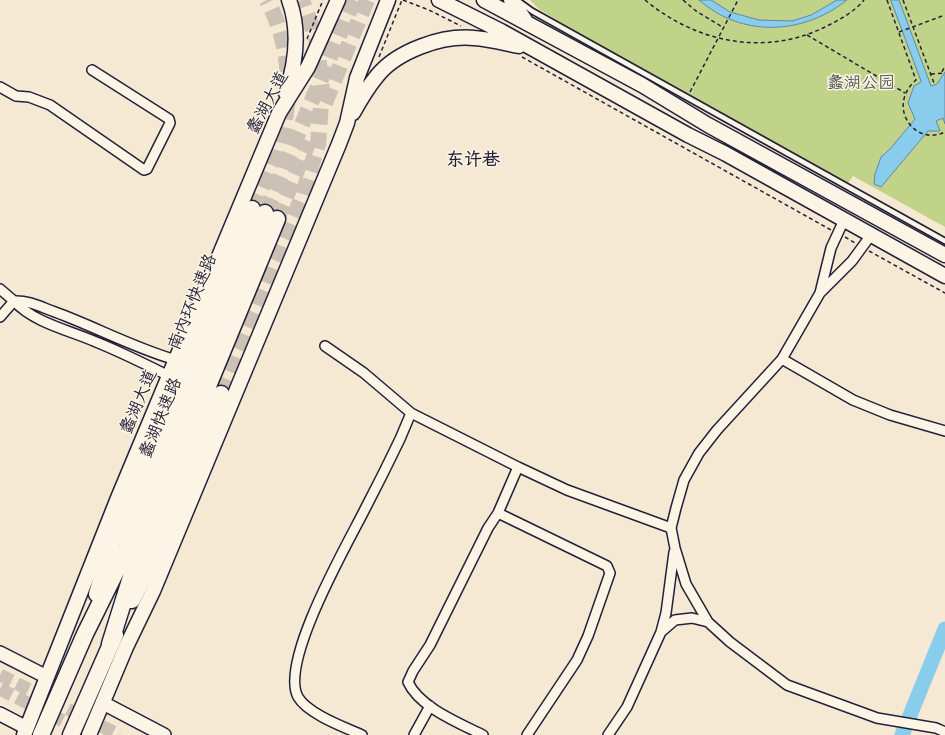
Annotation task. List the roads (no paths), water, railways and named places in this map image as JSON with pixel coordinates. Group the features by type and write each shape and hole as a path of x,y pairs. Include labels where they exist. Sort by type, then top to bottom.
{"highway":[{"name":"蠡湖快速路","path":"31,733 85,634 127,550 265,214 138,558 110,644"},
{"path":"71,735 110,644 150,564 221,394"}],"main road":[{"path":"279,113 290,80 296,47 295,16 289,0"},
{"name":"蠡湖大道","path":"31,733 47,677 169,376 279,113 308,67 338,0"},
{"path":"89,735 126,647 156,584 347,123 357,78 388,0"},
{"path":"439,0 532,49 945,276"},
{"path":"484,0 636,82 708,125 876,219 945,255"},
{"path":"511,0 526,22"},
{"path":"347,123 377,76 389,65 413,50 437,41 473,38 532,49"},
{"path":"0,653 47,677"},
{"path":"103,703 164,735"},
{"path":"0,714 31,733"}],"street":[{"path":"0,87 16,96 29,97 50,106 122,156 144,170 147,169 170,123 169,119 92,70"},
{"path":"820,293 831,248 836,233 844,220"},
{"path":"871,235 863,248 820,293 782,359 717,430 699,453 684,480 671,528 675,548 686,584 708,622 730,642 787,685 877,718 936,728 945,732"},
{"path":"0,289 22,310 169,376"},
{"path":"0,317 14,301 24,300 70,317 148,352 176,360"},
{"path":"325,346 364,373 411,413 518,468 567,490 671,528"},
{"path":"782,359 852,400 890,415 945,431"},
{"path":"362,735 305,706 297,695 295,680 300,650 319,600 400,439 411,413"},
{"path":"483,735 430,706 412,692 408,682 413,671 430,646 488,528 498,513 518,468"},
{"path":"498,513 607,566 610,573 588,636 577,660 527,735"},
{"path":"608,735 627,706 661,632 666,613 675,548"},
{"path":"661,632 675,620 692,618 708,622"},
{"path":"414,735 430,706"}],"lane":[{"path":"517,0 532,11 945,241"}],"water":[{"path":"699,0 711,0 730,12 759,20 792,21 811,15 837,0 847,0 830,12 811,20 792,25 773,27 753,26 734,21 716,12"},
{"path":"891,0 899,0 931,86 937,84 945,72 945,124 943,118 936,121 940,131 928,131 881,187 874,184 875,174 881,157 890,149 915,119 908,103 914,86 921,82"}],"waterway":[{"path":"902,735 945,629"}],"tunnel":[{"path":"252,209 272,164 285,119 287,102 288,84 285,49 267,0"},
{"path":"221,394 302,197 318,144 322,90 316,38 302,0"},
{"path":"265,213 354,0"},
{"path":"325,103 367,0"},
{"path":"277,219 309,141"},
{"path":"0,675 119,735"},
{"path":"0,689 91,735"}],"district":[{"name":"东许巷","path":"473,160"}],"park label":[{"name":"蠡湖公园","path":"861,84"}]}
